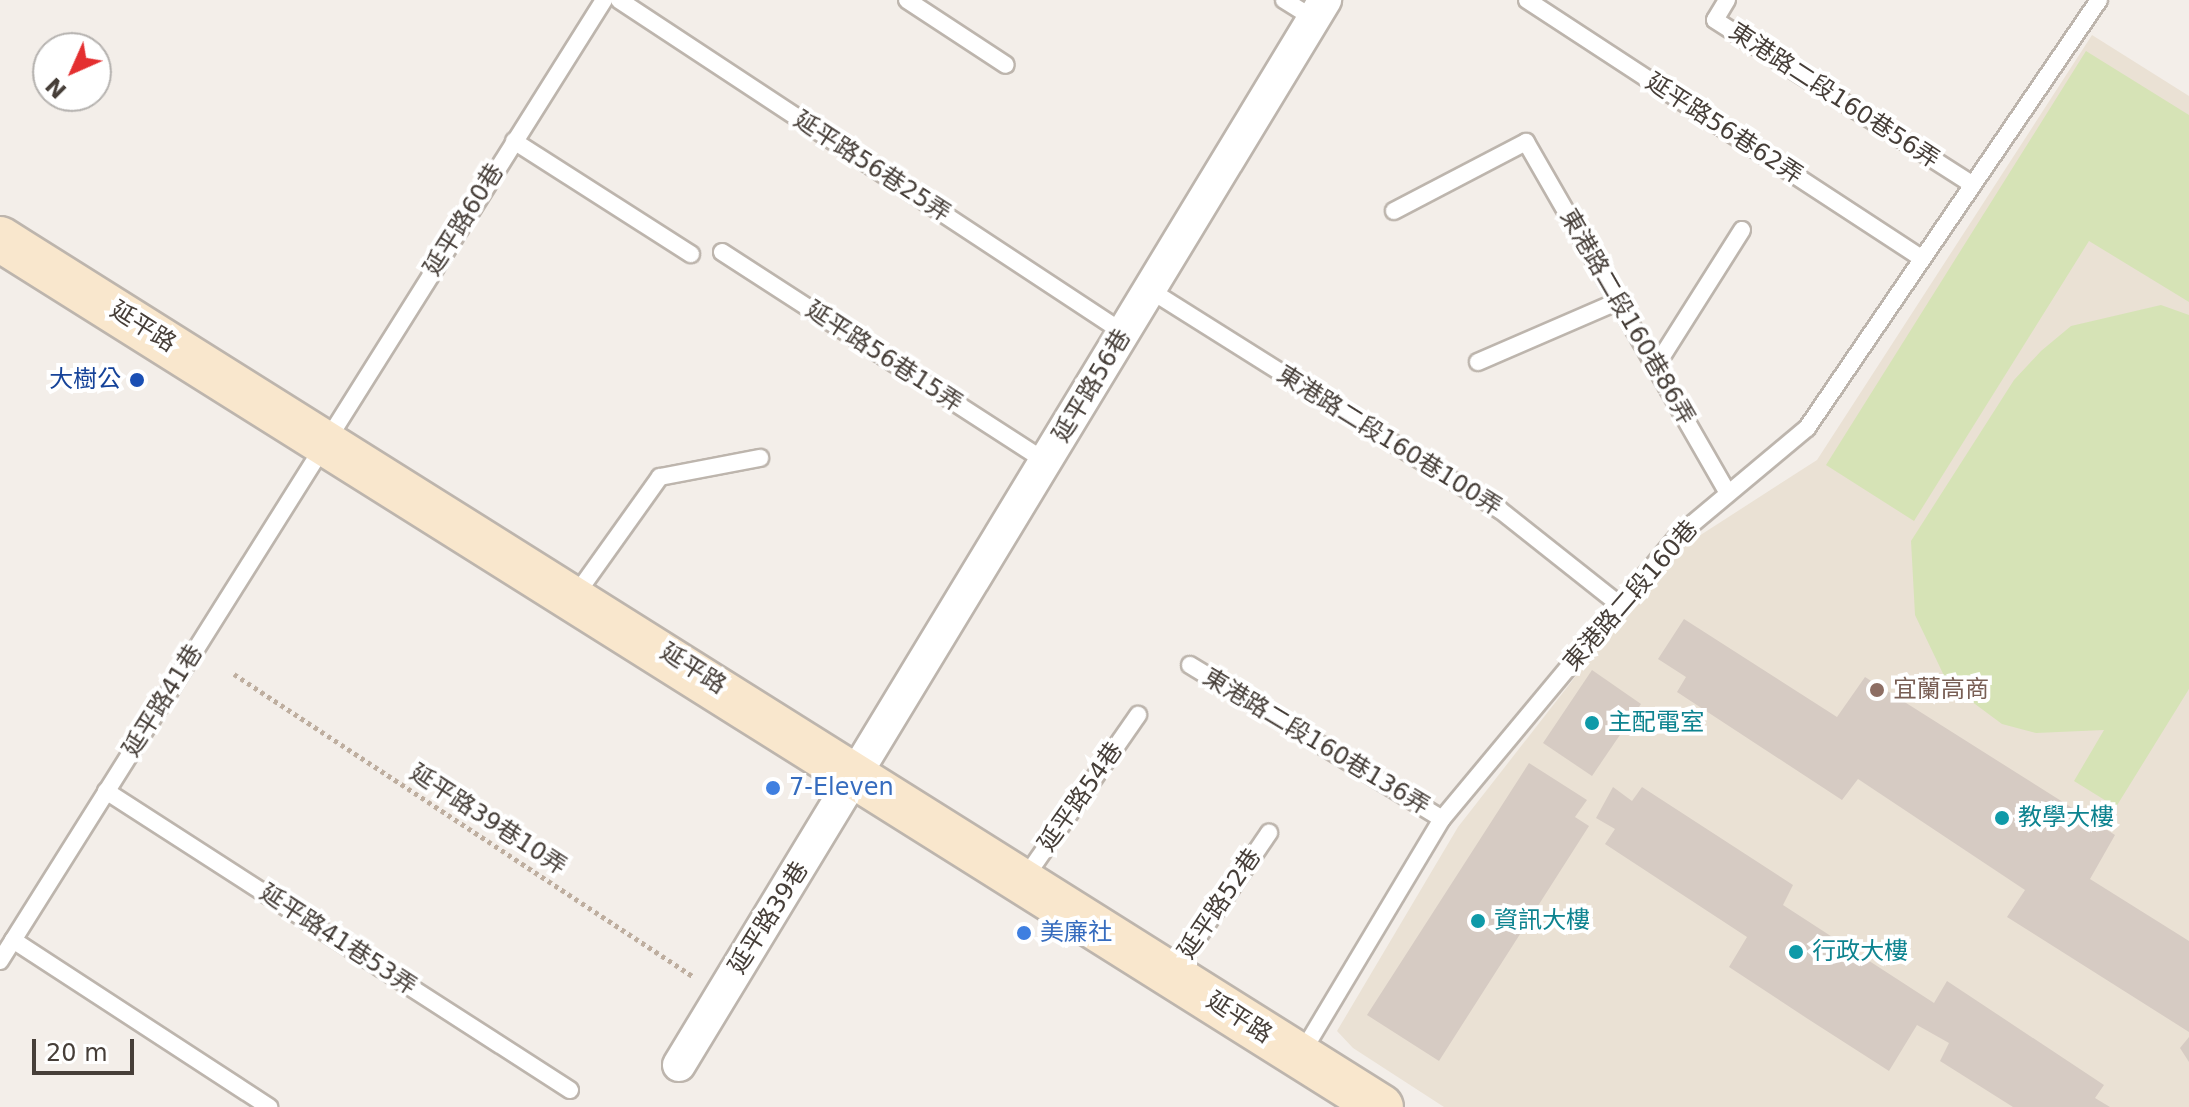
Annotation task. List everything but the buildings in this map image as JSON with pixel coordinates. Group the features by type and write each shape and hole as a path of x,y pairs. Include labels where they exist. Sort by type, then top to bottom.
{"main road":[{"name":"延平路","path":"0,239 859,772 1300,1058 1381,1107"}],"street":[{"name":"延平路56巷","path":"859,772 1320,10"},
{"name":"延平路39巷","path":"679,1065 859,772"}],"lane":[{"name":"延平路60巷","path":"326,441 604,0"},
{"name":"延平路56巷25弄","path":"619,0 1124,333"},
{"path":"907,0 1006,65"},
{"path":"1284,0 1320,10"},
{"name":"延平路56巷62弄","path":"1527,0 1921,258"},
{"name":"東港路二段160巷56弄","path":"1727,0 1715,20 1973,185"},
{"name":"東港路二段160巷","path":"1300,1058 1442,819 1620,605 1727,492 1807,428 2099,0"},
{"path":"514,141 691,254"},
{"name":"東港路二段160巷86弄","path":"1394,211 1526,142 1727,492"},
{"path":"1656,366 1742,230"},
{"name":"延平路56巷15弄","path":"722,252 1047,462"},
{"name":"東港路二段160巷100弄","path":"1150,290 1500,510 1620,605"},
{"path":"1478,362 1619,301"},
{"name":"延平路41巷","path":"0,961 326,441"},
{"path":"575,596 660,477 760,458"},
{"name":"東港路二段160巷136弄","path":"1190,665 1442,819"},
{"name":"延平路54巷","path":"1024,879 1138,715"},
{"name":"延平路41巷53弄","path":"106,791 570,1090"},
{"name":"延平路52巷","path":"1172,975 1269,833"},
{"path":"13,940 269,1107"}],"path":[{"name":"延平路39巷10弄","path":"234,674 721,995"}],"shaded area":[{"name":"宜蘭高商","path":"2092,35 2189,96 2189,1107 1444,1107 1353,1048 1337,1031 1458,827 1671,554 1817,460"}],"green space":[{"path":"2086,51 2189,115 2189,302 2089,241 1914,521 1826,465"},
{"path":"2161,305 2189,315 2189,689 2116,807 2074,781 2104,730 2036,733 2002,724 1948,684 1915,615 1911,541 2014,380 2041,351 2071,326"}],"place":[{"name":"大樹公","path":"137,380"},
{"name":"宜蘭高商","path":"1877,690"},
{"name":"主配電室","path":"1592,723"},
{"name":"7-Eleven","path":"773,788"},
{"name":"教學大樓","path":"2002,818"},
{"name":"資訊大樓","path":"1478,921"},
{"name":"美廉社","path":"1024,933"},
{"name":"行政大樓","path":"1796,952"}]}
